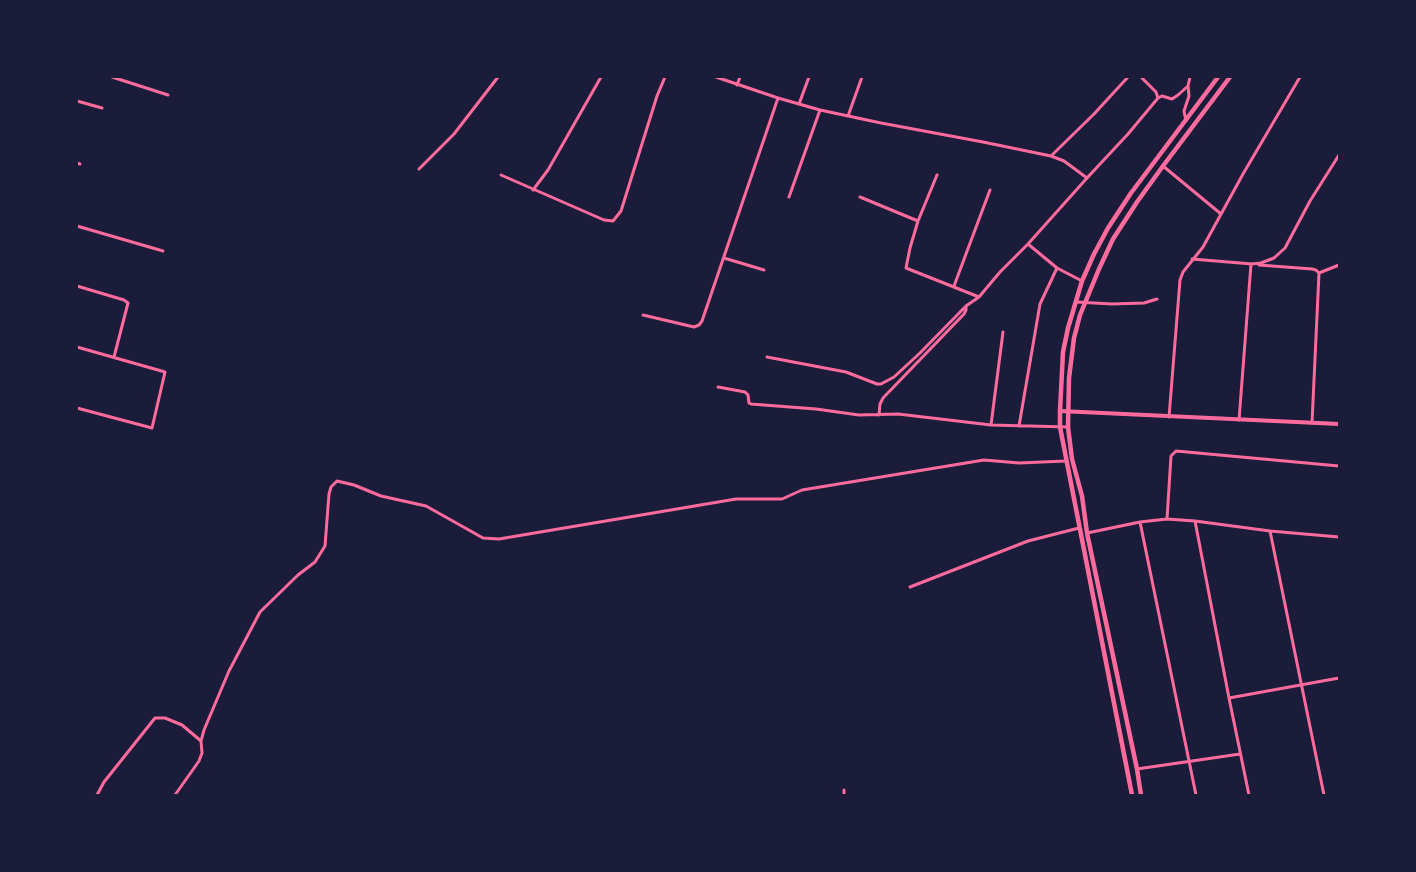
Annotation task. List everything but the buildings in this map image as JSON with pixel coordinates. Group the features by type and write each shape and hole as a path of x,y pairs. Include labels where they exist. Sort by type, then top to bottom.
{"main road":[{"path":"1132,795 1060,427 1063,352 1068,328 1082,281 1108,228 1131,193 1218,77"},
{"path":"1141,795 1137,769 1087,533 1082,496 1072,459 1068,427 1069,378 1074,338 1085,302 1113,239 1136,202 1162,166 1230,77"}],"street":[{"path":"112,77 168,95"},
{"path":"419,169 454,134 498,77"},
{"path":"533,190 548,170 601,77"},
{"path":"502,175 533,190 604,220 613,221 621,211 665,77"},
{"path":"716,77 737,85 820,110 1050,156 1064,161 1087,178"},
{"path":"737,85 740,77"},
{"path":"799,104 809,77"},
{"path":"848,116 862,77"},
{"path":"1050,156 1094,114 1128,77"},
{"path":"1141,77 1156,92 1158,98"},
{"path":"1186,121 1184,111 1189,96 1188,86 1190,77"},
{"path":"1169,417 1180,280 1183,272 1203,247 1243,174 1300,77"},
{"path":"767,357 846,372 873,383 881,384 894,377 966,306 979,297 1000,272 1028,244 1128,134 1158,98 1162,96 1172,99 1188,86"},
{"path":"642,315 694,327 698,326 702,321 778,98"},
{"path":"77,101 102,108"},
{"path":"789,197 820,110"},
{"path":"1251,264 1261,263 1274,258 1285,248 1310,202 1339,155"},
{"path":"1162,166 1221,214"},
{"path":"937,175 918,221 906,268 979,297"},
{"path":"954,286 990,190"},
{"path":"860,197 918,221"},
{"path":"77,226 163,251"},
{"path":"1028,244 1057,268 1082,281"},
{"path":"724,258 764,270"},
{"path":"1192,259 1312,269 1319,273"},
{"path":"1239,420 1251,264"},
{"path":"1319,273 1339,265"},
{"path":"1019,426 1040,304 1057,268"},
{"path":"1312,423 1319,273"},
{"path":"77,286 128,302 114,357"},
{"path":"1076,302 1112,304 1144,303 1158,299"},
{"path":"879,415 880,404 883,398 964,314 966,306"},
{"path":"991,425 1003,332"},
{"path":"77,347 165,372 152,428 77,408"},
{"path":"718,387 745,392 748,395 749,403 751,404 816,409 859,415 898,414 991,425 1068,427"},
{"path":"1060,410 1169,417 1339,424"},
{"path":"1167,519 1171,456 1176,451 1339,466"},
{"path":"175,795 200,761 202,753 201,741 204,730 229,672 260,612 298,575 315,562 325,546 329,494 331,487 337,481 354,485 381,496 426,506 483,538 499,539 736,499 782,499 802,490 984,460 1019,463 1066,461"},
{"path":"1087,533 1140,522 1167,519 1195,521 1270,531 1339,537"},
{"path":"1195,521 1249,795"},
{"path":"1140,522 1196,795"},
{"path":"910,587 1028,541 1079,528"},
{"path":"1270,531 1324,795"},
{"path":"1229,698 1339,678"},
{"path":"97,795 104,782 155,718 165,718 182,725 201,741"},
{"path":"1137,769 1240,754"},
{"path":"844,790 844,795"}]}
